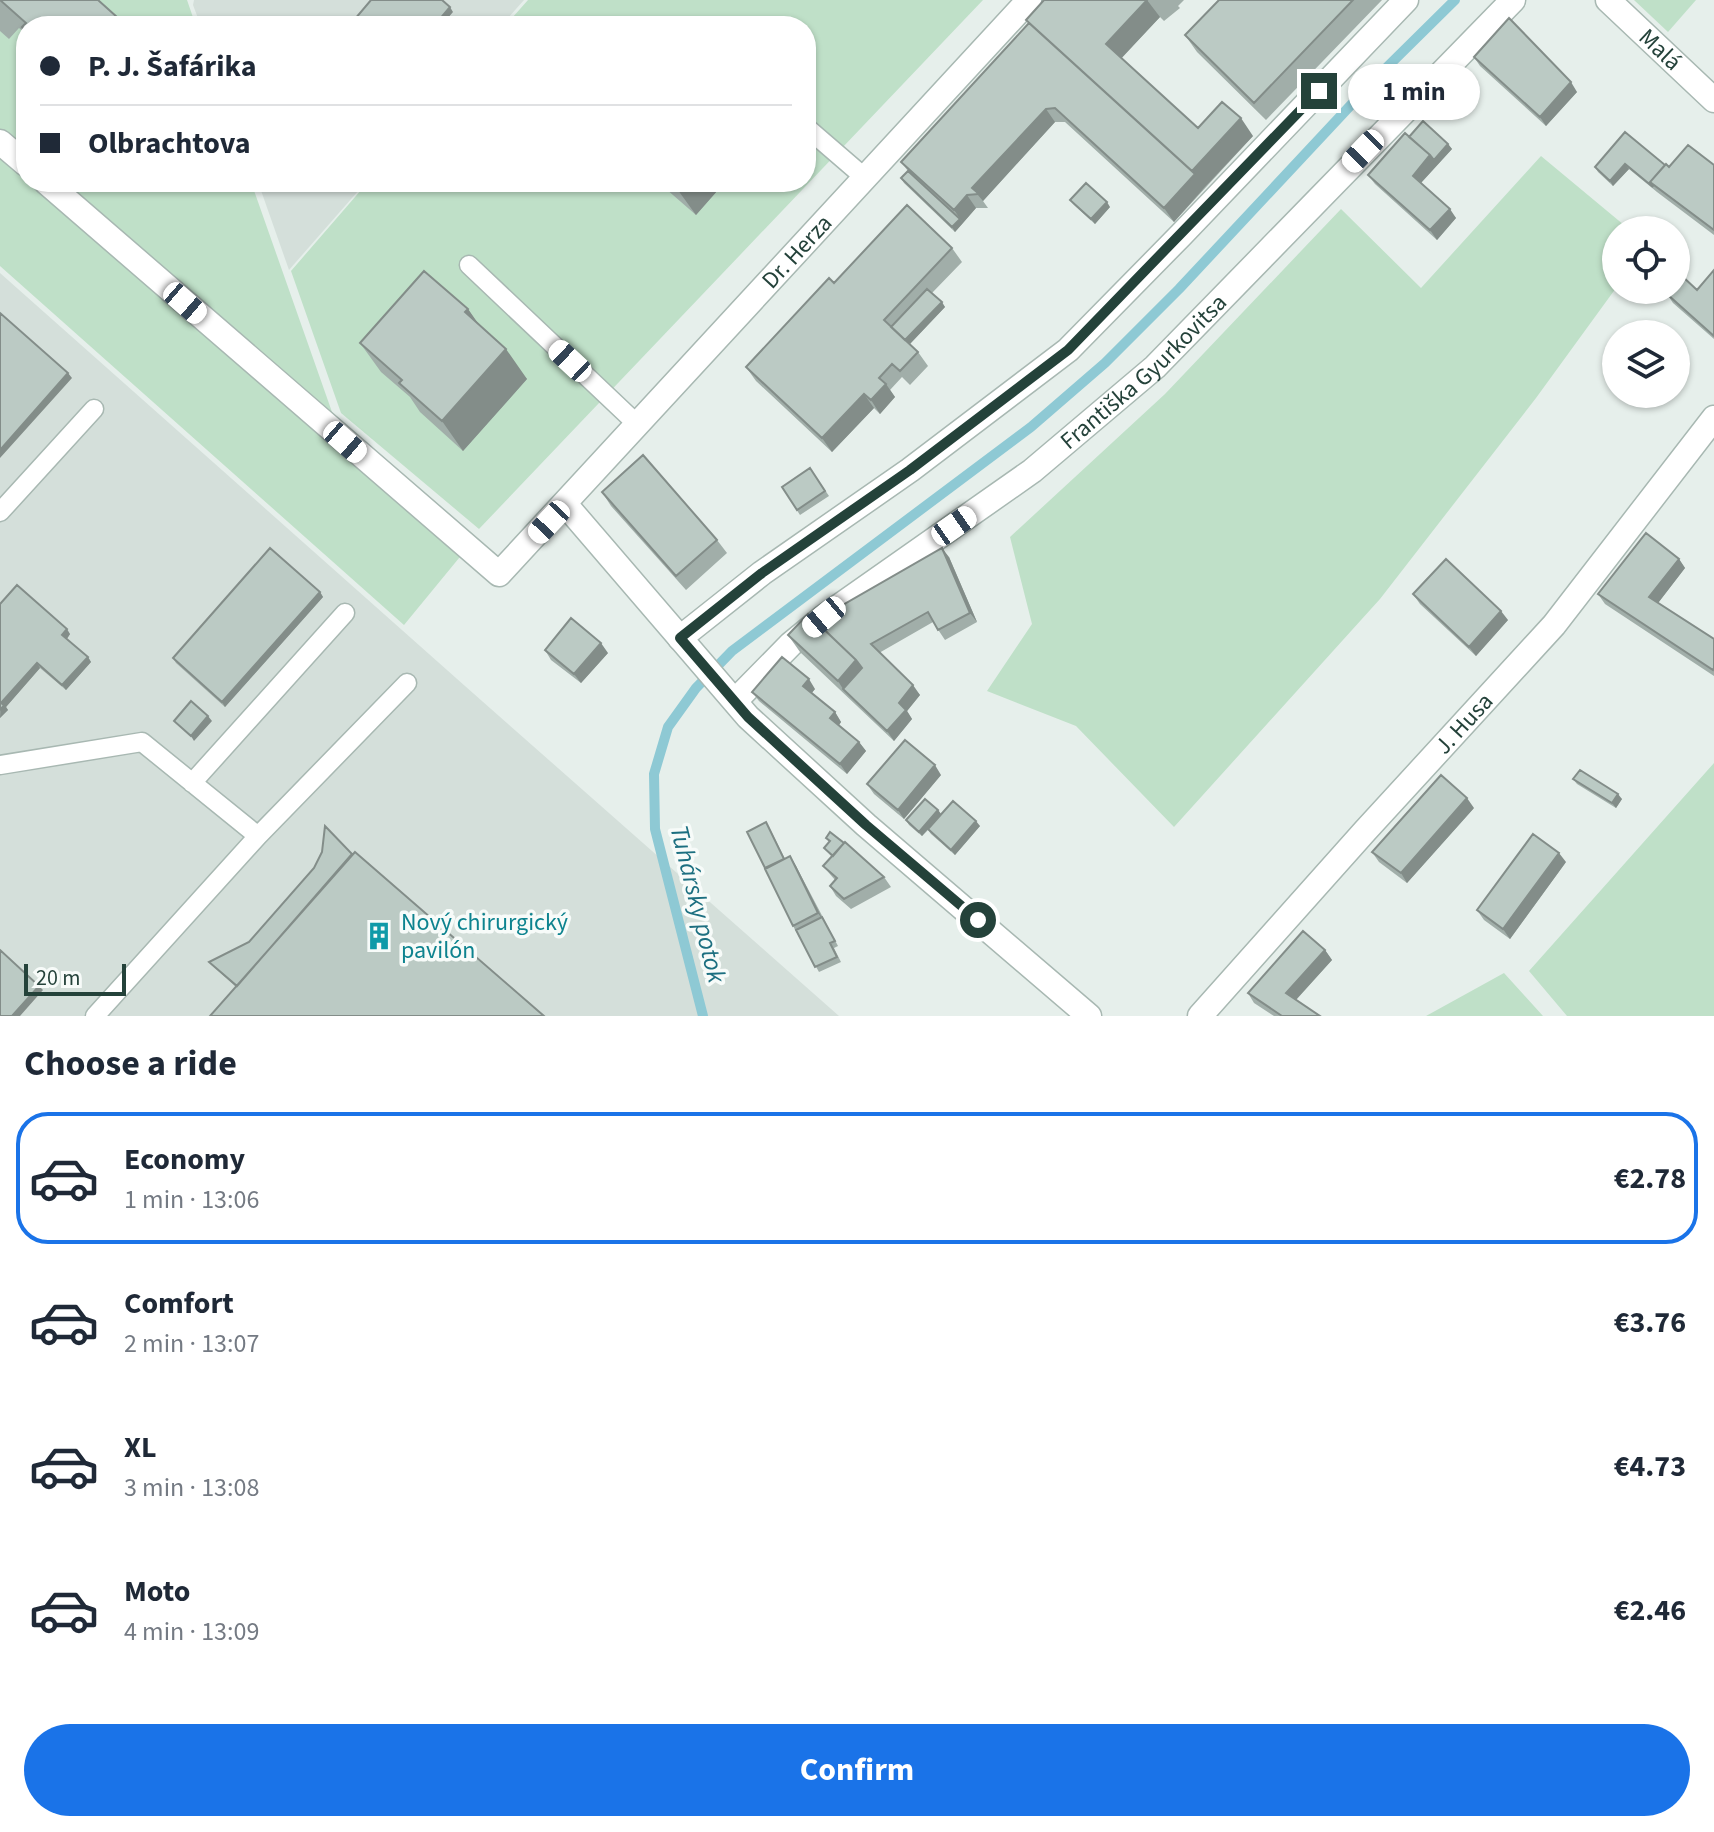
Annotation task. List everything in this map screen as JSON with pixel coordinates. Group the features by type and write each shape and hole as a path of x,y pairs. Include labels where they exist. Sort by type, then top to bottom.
{"street":[{"name":"Dr. Herza","path":"58,192 499,574 1029,0"},
{"path":"674,631 910,470 1068,350 1406,0"},
{"name":"Františka Gyurkovitsa","path":"741,709 791,644 824,617 1032,471 1155,367 1513,0"},
{"name":"Malá","path":"1608,0 1714,100"},
{"path":"0,142 16,156"},
{"name":"J. Husa","path":"1200,1016 1554,625 1714,418"},
{"path":"565,504 741,709 866,825 1089,1016"}],"lane":[{"path":"816,136 864,177"},
{"path":"469,265 638,425"},
{"path":"0,512 94,409"},
{"path":"192,783 345,613"},
{"path":"95,1016 258,836 407,683"},
{"path":"0,765 142,742 258,836"}],"shaded area":[{"path":"194,0 524,0 510,16 197,16"},
{"path":"262,192 357,192 289,270"},
{"path":"0,273 465,686 839,1016 0,1016"}],"green space":[{"path":"0,0 187,0 193,16 16,16 16,192 255,192 332,412 473,541 404,625 0,266"},
{"path":"528,0 983,0 816,175 816,16 514,16"},
{"path":"1634,0 1696,0 1668,32"},
{"path":"1541,156 1613,216 1602,216 1604,304 1536,398 1380,599 1174,827 1076,726 987,691 1032,624 1010,537 1165,394 1341,209 1421,288"},
{"path":"359,192 800,192 479,529 341,413 291,271"},
{"path":"1714,763 1714,1016 1567,1016 1529,971"},
{"path":"1504,973 1543,1016 1426,1016"}],"building":[{"path":"0,0 98,0 116,16 18,16"},
{"path":"371,0 442,0 450,7 442,16 357,16"},
{"path":"1044,0 1147,0 1106,44 1198,128 1222,102 1241,118 1192,171 1026,20"},
{"path":"1219,0 1353,0 1254,103 1185,35"},
{"path":"1509,18 1571,82 1540,117 1474,57"},
{"path":"1029,23 1195,174 1164,208 1055,108 1046,109 972,188 979,194 967,195 954,210 901,162"},
{"path":"1423,121 1448,144 1434,160 1409,137"},
{"path":"1625,132 1665,165 1650,182 1653,187 1625,164 1610,181 1595,167"},
{"path":"1405,133 1430,155 1413,176 1450,209 1430,230 1368,175"},
{"path":"1688,145 1714,165 1714,230 1650,182 1666,164 1669,167"},
{"path":"908,171 960,219 952,227 901,178"},
{"path":"1086,183 1107,202 1091,219 1070,200"},
{"path":"907,205 952,248 884,320 918,352 900,371 892,364 879,378 886,384 871,400 864,394 822,438 746,367 829,278 834,283"},
{"path":"1714,270 1714,336 1678,304 1690,304 1690,283 1697,290"},
{"path":"424,271 468,309 465,312 506,349 442,421 360,343"},
{"path":"927,289 942,302 905,340 891,327"},
{"path":"0,313 68,373 0,450"},
{"path":"643,455 717,540 676,576 602,492"},
{"path":"810,468 825,491 797,510 782,487"},
{"path":"1646,533 1679,559 1649,597 1714,639 1713,670 1598,594"},
{"path":"270,548 320,592 222,702 173,658"},
{"path":"942,548 970,613 938,630 928,612 871,644 913,685 899,703 906,710 887,731 843,689 862,668 815,621"},
{"path":"1446,559 1501,611 1469,647 1413,594"},
{"path":"17,585 67,629 62,635 88,657 62,685 37,663 1,703 4,705 0,710 0,604"},
{"path":"808,614 856,660 838,681 788,635"},
{"path":"571,618 601,643 574,674 545,650"},
{"path":"782,657 809,679 803,686 835,712 830,718 859,742 840,764 752,692"},
{"path":"191,701 208,716 191,736 174,721"},
{"path":"905,740 935,765 898,810 867,784"},
{"path":"1580,770 1618,794 1612,803 1573,779"},
{"path":"1441,775 1467,798 1401,873 1372,852"},
{"path":"925,799 938,810 919,832 906,820"},
{"path":"953,801 976,821 951,850 928,829"},
{"path":"766,822 784,859 765,868 747,832"},
{"path":"325,826 352,854 237,986 209,962 249,942 314,868 322,852"},
{"path":"830,832 844,843 833,856 824,848 830,841 826,838"},
{"path":"1533,834 1559,853 1503,929 1477,910"},
{"path":"845,842 884,877 844,899 830,886 837,878 823,866"},
{"name":"Nový chirurgický pavilón","path":"355,852 544,1016 210,1016"},
{"path":"790,856 818,913 793,926 765,869"},
{"path":"822,917 835,941 830,943 837,957 815,967 796,930"},
{"path":"1303,931 1325,950 1286,993 1320,1016 1282,1016 1248,993"},
{"path":"0,950 39,986 12,1016 0,1016"}],"waterway":[{"name":"Tuhársky potok","path":"703,1016 655,829 654,774 668,727 696,688 732,651 1031,427 1105,363 1179,289 1378,76 1455,0"}],"place":[{"name":"Nový chirurgický pavilón","path":"379,936"}],"route":[{"path":"978,920 866,825 748,717 680,638 762,573 910,470 1068,350 1319,91"}]}
